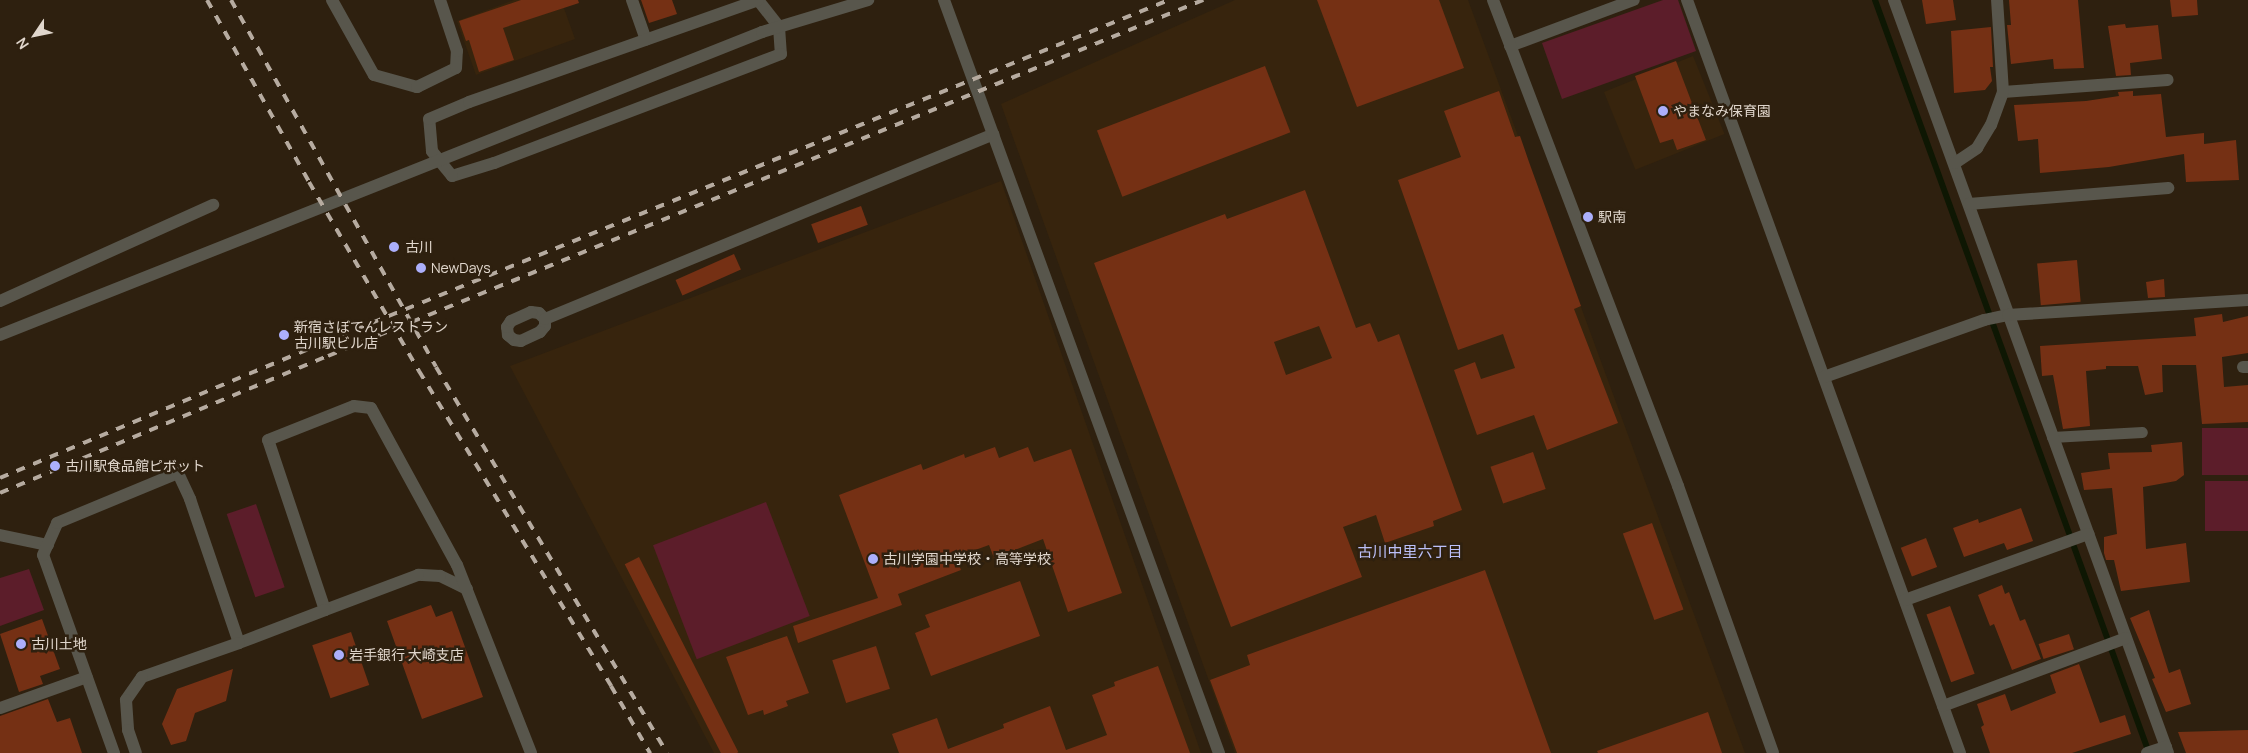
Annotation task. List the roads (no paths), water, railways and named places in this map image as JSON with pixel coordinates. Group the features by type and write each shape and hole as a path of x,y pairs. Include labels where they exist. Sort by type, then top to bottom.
{"street":[{"path":"332,0 374,75 417,87 456,68 457,51 440,0"},
{"path":"632,0 646,40"},
{"path":"758,0 779,27 781,54 494,163 452,176 432,151 429,119 469,102 758,0"},
{"path":"0,335 762,32 868,0"},
{"path":"944,0 1219,753"},
{"path":"1494,0 1678,486 1773,753"},
{"path":"1510,46 1634,0"},
{"path":"1687,0 1960,753"},
{"path":"1894,0 1955,163 2004,316 2052,437 2083,536 2159,751"},
{"path":"1955,163 1977,148 1991,125 2003,92 1997,0"},
{"path":"2003,92 2168,80"},
{"path":"545,319 992,134"},
{"path":"1969,204 2168,188"},
{"path":"0,301 213,205"},
{"path":"1824,377 1984,320 2004,316 2248,300"},
{"path":"325,610 268,440 354,406 371,408 457,565 531,753"},
{"path":"114,753 43,555 56,523 178,473 190,499 239,644"},
{"path":"0,535 48,545"},
{"path":"1905,600 2083,536"},
{"path":"136,753 128,730 126,700 142,677 239,644 418,575 440,576 467,589"},
{"path":"1943,706 2120,641"},
{"path":"0,708 87,677"}],"lane":[{"path":"2052,437 2142,432"}],"waterway":[{"path":"1875,0 2149,753"}],"railway":[{"path":"207,0 309,182 419,371 650,753"},
{"path":"231,0 436,367 667,753"},
{"path":"0,478 322,343 1169,0"},
{"path":"0,493 328,356 1203,0"}],"place":[{"name":"やまなみ保育園","path":"1663,111"},
{"name":"駅南","path":"1588,217"},
{"name":"古川","path":"394,247"},
{"name":"NewDays","path":"421,268"},
{"name":"新宿さぼてんレストラン 古川駅ビル店","path":"284,335"},
{"name":"古川駅食品館ピボット","path":"55,466"},
{"name":"古川学園中学校・高等学校","path":"873,559"},
{"name":"古川土地","path":"21,644"},
{"name":"岩手銀行 大崎支店","path":"339,655"}],"district":[{"name":"古川中里六丁目","path":"1410,552"}]}
